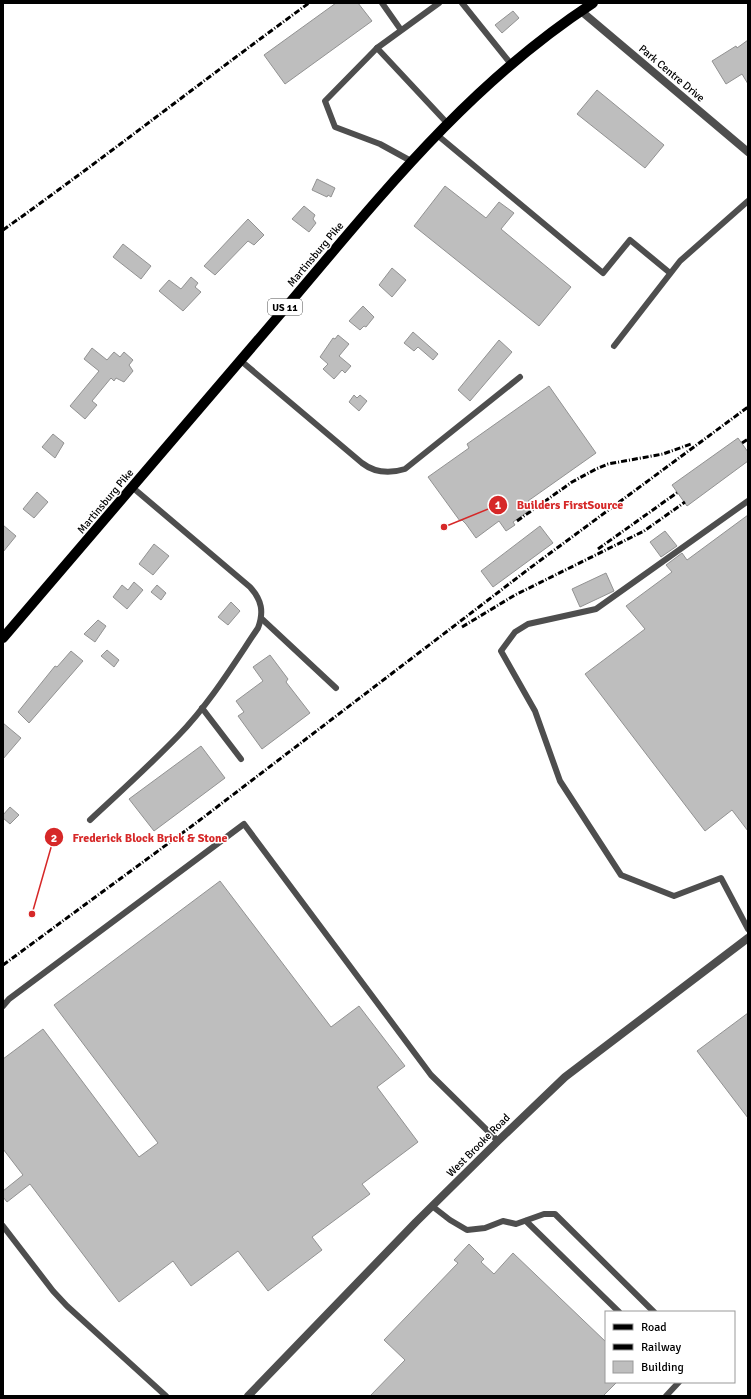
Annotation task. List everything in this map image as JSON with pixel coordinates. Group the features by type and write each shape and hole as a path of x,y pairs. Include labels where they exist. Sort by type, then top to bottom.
{"main road":[{"name":"Martinsburg Pike","path":"3,638 240,360 436,134 477,93 579,7 593,3"}],"street":[{"name":"Park Centre Drive","path":"579,7 748,152"},
{"name":"West Brooke Road","path":"248,1396 432,1206 565,1077 748,938"}],"lane":[{"path":"382,3 401,30"},
{"path":"411,161 380,144 335,127 325,101 377,48 439,3"},
{"path":"462,3 511,64"},
{"path":"377,48 447,123"},
{"path":"436,134 604,273 630,240 670,273"},
{"path":"614,346 670,273 684,258 748,201"},
{"path":"240,360 362,463 374,470 384,472 405,469 520,377"},
{"path":"90,820 179,735 202,708 258,628 262,619 260,601 250,587 132,487"},
{"path":"748,501 596,609 528,624 515,632 501,651 535,712 560,781 620,875 674,896 721,878 748,929"},
{"path":"262,619 336,688"},
{"path":"202,708 241,759"},
{"path":"3,1006 9,999 87,939 244,824 431,1075 498,1141"},
{"path":"432,1206 450,1220 467,1230 485,1228 503,1221 516,1224 544,1214 555,1214 653,1311"},
{"path":"526,1221 618,1311"},
{"path":"3,1226 53,1291 67,1306 166,1396"},
{"path":"666,1396 678,1383"}],"building":[{"path":"336,3 358,3 372,21 285,84 264,55"},
{"path":"513,11 519,18 502,33 495,25"},
{"path":"748,40 748,84 742,74 726,84 712,61 736,46 737,48"},
{"path":"597,90 664,145 645,168 577,114"},
{"path":"317,179 335,188 331,197 328,195 327,197 312,190"},
{"path":"445,186 486,218 499,202 514,213 501,229 571,287 539,326 414,226"},
{"path":"304,206 315,215 313,219 316,223 309,232 292,219"},
{"path":"248,219 264,235 254,245 248,241 215,275 204,266"},
{"path":"123,244 151,266 141,279 113,257"},
{"path":"392,268 406,280 392,297 379,285"},
{"path":"191,277 198,283 195,287 201,292 183,311 159,291 169,280 181,289"},
{"path":"363,306 374,317 366,327 364,326 360,330 349,321"},
{"path":"413,332 438,354 433,360 418,347 414,351 404,343"},
{"path":"338,335 349,344 339,356 351,366 345,373 342,370 334,379 323,369 328,364 320,357 333,338 335,339"},
{"path":"499,340 512,352 470,401 458,390"},
{"path":"92,348 107,360 114,352 120,357 124,352 133,360 129,365 133,371 124,382 116,378 114,381 111,378 92,401 97,405 85,419 70,406 99,371 84,359"},
{"path":"549,386 596,453 528,501 533,508 513,522 515,525 506,531 499,521 476,538 466,524 462,520 460,521 428,477 469,448 467,444"},
{"path":"354,395 357,398 360,395 367,401 359,411 349,402"},
{"path":"53,434 64,443 55,458 42,447"},
{"path":"738,438 748,452 748,461 687,506 672,485"},
{"path":"37,492 48,502 34,518 23,509"},
{"path":"748,515 748,831 732,810 705,831 585,674 645,629 626,606 672,572 666,565 682,553 687,560"},
{"path":"3,525 16,536 3,552"},
{"path":"540,526 553,543 493,587 481,571"},
{"path":"665,531 677,546 661,557 650,542"},
{"path":"154,544 169,556 153,575 139,564"},
{"path":"606,573 614,591 580,607 572,589"},
{"path":"134,582 143,590 127,609 113,597 122,585 128,590"},
{"path":"157,585 166,593 161,600 151,592"},
{"path":"231,602 240,611 228,625 218,617"},
{"path":"98,620 106,626 95,642 84,634"},
{"path":"107,650 119,660 114,667 101,656"},
{"path":"71,651 83,661 29,723 18,712 55,666 57,667"},
{"path":"270,655 288,679 286,682 310,713 262,749 238,716 244,712 236,701 263,681 253,667"},
{"path":"3,723 21,738 3,759"},
{"path":"201,746 225,778 154,831 129,799"},
{"path":"10,807 19,815 10,824 3,818 3,815"},
{"path":"220,881 331,1027 359,1006 405,1066 377,1087 418,1142 362,1184 370,1194 312,1237 322,1250 268,1291 238,1251 191,1286 173,1261 119,1302 30,1184 7,1202 3,1197 3,1191 23,1175 3,1149 3,1059 43,1029 139,1157 158,1143 54,1005"},
{"path":"748,1013 748,1118 697,1051"},
{"path":"469,1244 484,1259 481,1262 494,1274 513,1253 605,1341 605,1383 616,1383 603,1396 370,1396 405,1360 384,1340 458,1263 454,1260"}],"railway":[{"path":"3,230 309,3"},
{"path":"3,965 196,823 530,568 748,407"},
{"path":"742,443 748,439"},
{"path":"517,521 572,482 596,469 608,464 663,454 691,444"},
{"path":"598,549 678,492"},
{"path":"462,627 515,595 644,531 685,502"}],"place":[{"name":"Builders FirstSource","path":"444,527"},
{"name":"Frederick Block Brick & Stone","path":"32,914"}]}
